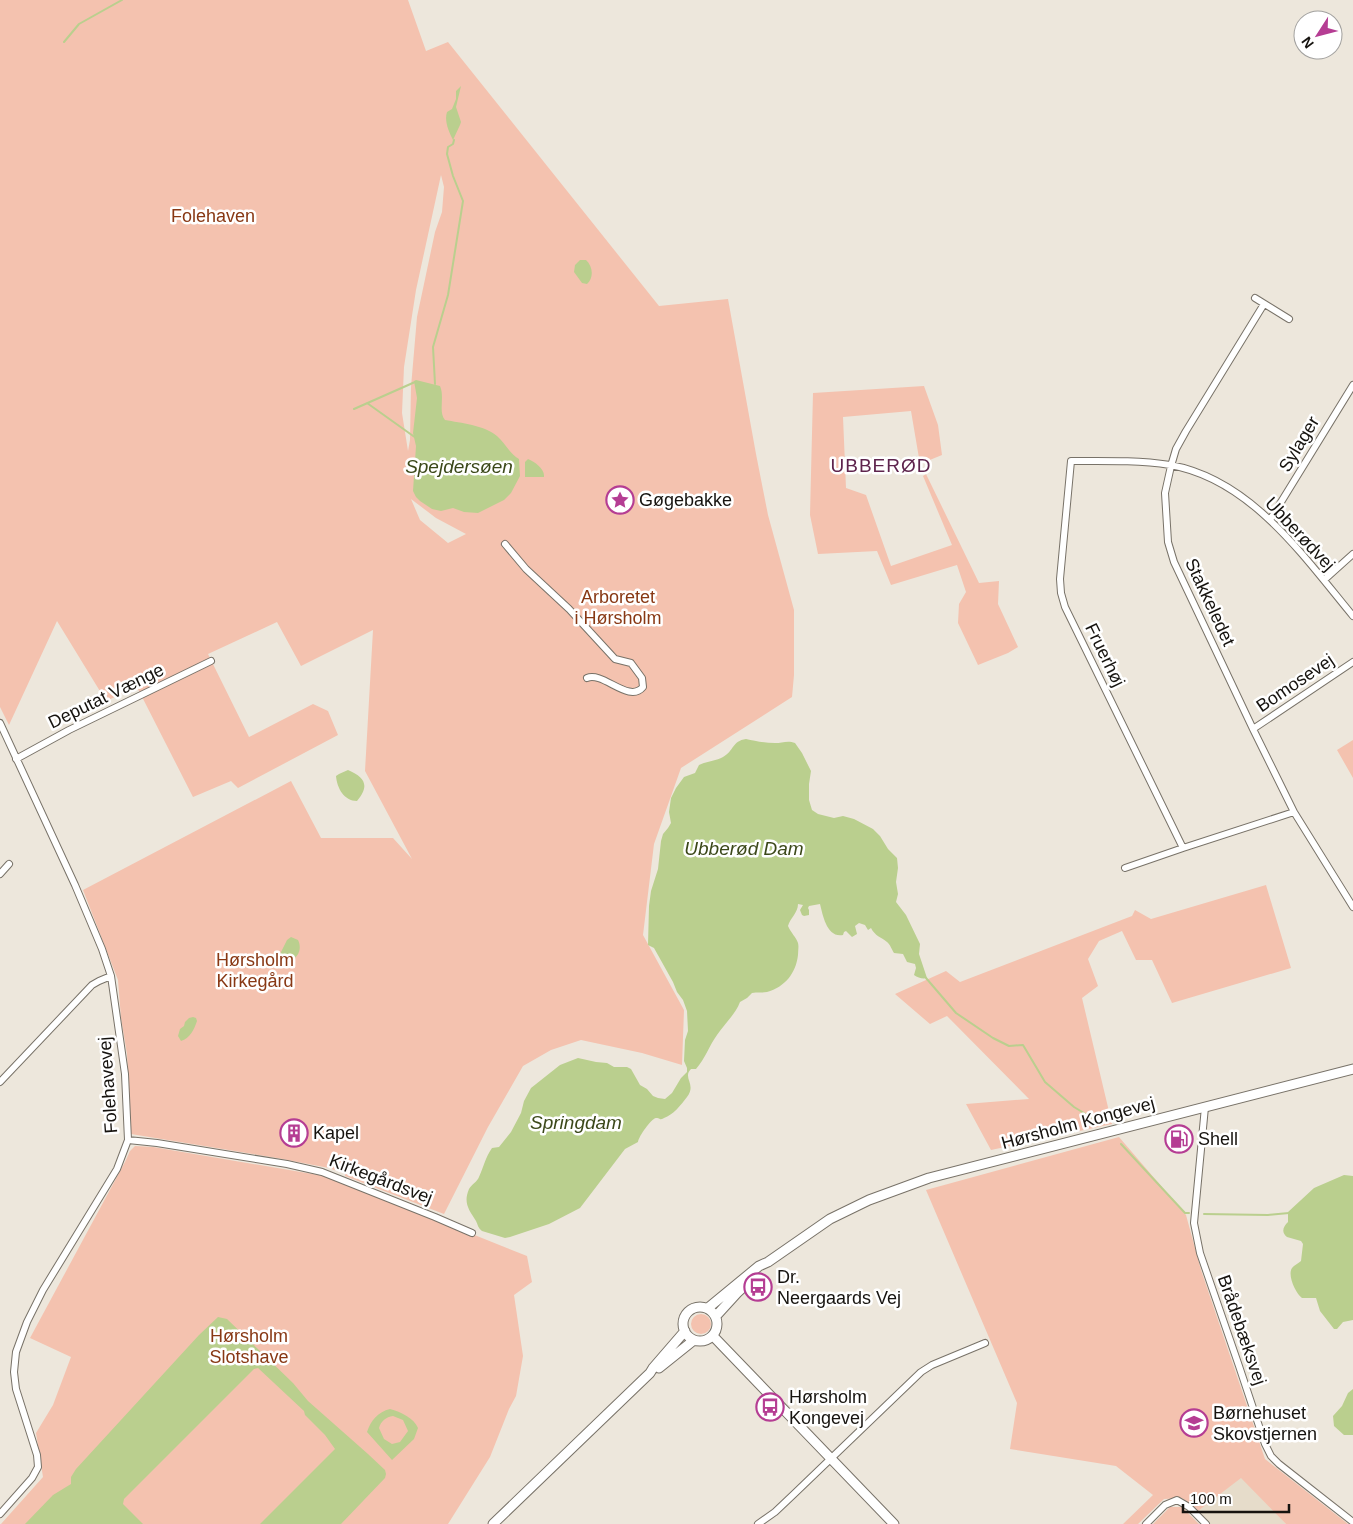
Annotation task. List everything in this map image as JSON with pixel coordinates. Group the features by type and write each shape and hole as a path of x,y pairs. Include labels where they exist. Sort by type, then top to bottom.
{"main road":[{"name":"Hørsholm Kongevej","path":"708,1308 759,1266 768,1262 830,1219 869,1200 920,1181 1353,1070"},
{"name":"Hørsholm Kongevej","path":"716,1316 737,1293 762,1271 768,1262"},
{"path":"698,1306 708,1308 716,1316 718,1322 717,1329 713,1336 701,1341 694,1340 687,1335 683,1323 688,1311 698,1306"},
{"path":"492,1524 650,1373 685,1331"},
{"path":"713,1336 894,1524"},
{"path":"650,1373 694,1340"}],"street":[{"path":"1255,298 1289,319"},
{"name":"Stakkeledet","path":"1264,304 1176,449 1165,493 1168,542 1174,562 1294,812 1353,906"},
{"name":"Sylager","path":"1270,520 1353,385"},
{"name":"Ubberødvej","path":"1071,461 1109,460 1171,466 1212,479 1228,487 1270,520 1324,580 1353,616"},
{"name":"Fruerhøj","path":"1071,461 1060,579 1065,607 1183,848"},
{"path":"505,544 526,570 569,609 615,659 631,663 642,678 643,687 636,692 615,687 603,679 592,676 587,678"},
{"path":"1324,580 1353,554"},
{"name":"Deputat Vænge","path":"16,759 69,730 211,661"},
{"name":"Bomosevej","path":"1253,729 1353,662"},
{"name":"Folehavevej","path":"0,723 75,885 102,949 111,976 126,1074 128,1140 117,1168 43,1290 26,1322 16,1352 14,1372 16,1389 38,1467 32,1478 0,1514"},
{"path":"1125,868 1294,812"},
{"path":"0,874 9,864"},
{"path":"0,1082 92,985 111,976"},
{"name":"Brådebæksvej","path":"1205,1107 1194,1223 1196,1236 1200,1253 1265,1444 1271,1456 1279,1464 1353,1522"},
{"name":"Kirkegårdsvej","path":"128,1140 287,1164 322,1172 472,1233"},
{"path":"758,1524 775,1512 921,1372 932,1365 985,1343"},
{"path":"1146,1524 1165,1505 1177,1500 1189,1507 1206,1524"}],"shaded area":[{"path":"1241,1477 1286,1524 1211,1524 1198,1511"}],"green space":[{"path":"0,0 408,0 426,51 448,42 659,306 728,299 768,515 794,610 794,675 792,697 681,768 654,844 643,935 684,1010 682,1065 642,1053 581,1040 551,1050 523,1066 488,1127 444,1214 329,1168 131,1134 127,1054 121,1018 118,980 83,890 291,781 321,838 393,838 412,859 365,771 373,630 301,666 277,622 208,654 249,737 313,704 328,711 338,735 238,788 231,781 193,797 137,687 106,701 57,621 9,725 0,707","holes":["441,175 444,187 442,212 435,232 417,317 408,451 402,413 404,367 416,290","411,499 436,518 466,534 448,543 420,520"]},
{"path":"924,386 938,425 942,455 920,464 911,411 843,417 846,488 866,495 891,566 952,545 923,476 926,474 979,583 999,581 998,604 1018,647 978,665 958,623 959,604 966,592 957,565 891,585 877,551 818,554 810,515 813,393"},
{"path":"1353,740 1353,778 1337,750"},
{"path":"1266,885 1291,968 1172,1003 1152,960 1136,960 1122,931 1099,941 1088,959 1098,986 1082,998 1112,1124 991,1150 966,1104 1029,1099 947,1016 930,1024 895,994 946,971 960,982 1132,916 1135,910 1151,919"},
{"path":"1119,1137 1186,1215 1201,1270 1265,1459 1348,1524 1286,1524 1241,1478 1198,1511 1182,1498 1164,1499 1138,1524 1123,1524 1153,1495 1116,1466 1010,1449 1017,1403 926,1190"},
{"name":"Hørsholm Slotshave","path":"135,1146 153,1147 330,1177 527,1256 532,1282 514,1295 523,1356 516,1396 490,1457 448,1524 1,1524 43,1477 36,1433 53,1405 71,1357 30,1338 130,1151"},
{"path":"701,1314 708,1317 711,1324 708,1331 701,1334 694,1331 691,1324 694,1317"},
{"path":"1170,1507 1182,1507 1199,1524 1153,1524"}],"water":[{"path":"461,86 456,107 461,122 453,140 447,126 446,115 452,109 456,99 456,91"},
{"path":"580,260 586,260 591,269 591,279 587,284 582,283 574,272 575,265"},
{"name":"Spejdersøen","path":"414,381 440,386 442,413 445,420 472,425 492,432 519,459 520,476 511,493 504,500 478,513 464,512 453,508 441,511 432,509 416,497 413,491 416,446 413,433 417,398"},
{"path":"528,459 541,469 544,477 525,477 525,462"},
{"name":"Ubberød Dam","path":"746,739 768,743 795,743 811,771 809,800 812,810 818,814 834,818 843,816 854,819 873,829 897,858 896,882 898,894 896,902 906,915 920,944 919,954 927,978 920,978 914,975 915,964 907,962 903,954 894,953 888,943 876,935 871,928 868,930 865,925 859,923 855,926 857,934 852,937 846,931 843,935 838,935 829,930 820,904 809,906 809,915 804,916 800,910 803,905 798,904 797,910 788,926 798,946 795,968 779,987 767,992 752,993 740,1002 733,1015 714,1039 699,1065 696,1069 691,1069 689,1072 690,1092 677,1109 667,1117 656,1118 651,1121 638,1142 625,1149 580,1208 549,1224 510,1237 505,1238 482,1231 468,1206 467,1194 469,1189 478,1179 492,1148 499,1147 511,1132 531,1088 560,1065 578,1058 607,1063 614,1067 627,1067 631,1069 640,1085 653,1096 665,1099 672,1093 687,1072 684,1061 685,1040 688,1031 687,1011 683,1000 654,948 648,945 651,891 658,869 663,834 671,823 669,812 671,798 676,788 684,777 695,773 699,765 723,757 735,744"},
{"path":"348,770 364,782 363,791 357,801 348,799 338,785 336,776"},
{"path":"291,937 298,940 299,952 291,960 284,959 280,954 287,940"},
{"path":"193,1017 197,1021 194,1028 189,1036 181,1041 178,1036 180,1029 189,1018"},
{"path":"1344,1175 1353,1176 1353,1320 1343,1322 1337,1329 1334,1329 1320,1311 1316,1298 1302,1298 1295,1289 1291,1280 1291,1271 1301,1261 1303,1244 1301,1241 1287,1237 1283,1230 1288,1222 1288,1212 1314,1188"},
{"path":"218,1317 227,1319 293,1383 308,1401 385,1470 385,1478 341,1524 260,1524 335,1449 325,1435 305,1415 304,1411 258,1368 254,1369 124,1499 123,1504 143,1524 25,1524 53,1495 71,1484 71,1477 76,1469 199,1335"},
{"path":"1353,1389 1353,1435 1344,1435 1334,1426 1333,1416 1342,1406 1348,1393"},
{"path":"390,1409 410,1418 418,1428 414,1439 392,1460 367,1432 376,1417","holes":["393,1416 403,1420 408,1431 400,1442 392,1444 384,1439 379,1428 382,1421"]}],"waterway":[{"path":"64,42 79,24 122,0"},
{"path":"435,384 433,347 448,295 463,201 447,154 448,147 453,144 454,140"},
{"path":"354,409 415,382"},
{"path":"367,403 416,438"},
{"path":"926,978 956,1013 993,1038 1009,1046 1023,1045 1045,1082 1074,1107 1102,1124"},
{"path":"1121,1144 1185,1213 1189,1213"},
{"path":"1204,1214 1268,1215 1289,1213"}],"place":[{"name":"Gøgebakke","path":"620,500"},
{"name":"Kapel","path":"294,1133"},
{"name":"Shell","path":"1179,1139"},
{"name":"Dr. Neergaards Vej","path":"758,1287"},
{"name":"Hørsholm Kongevej","path":"770,1407"},
{"name":"Børnehuset Skovstjernen","path":"1194,1423"}],"district":[{"name":"UBBERØD","path":"881,465"}],"park label":[{"name":"Folehaven","path":"213,216"},
{"name":"Arboretet i Hørsholm","path":"618,607"},
{"name":"Hørsholm Kirkegård","path":"255,970"}],"water label":[{"name":"Springdam","path":"576,1122"}]}
